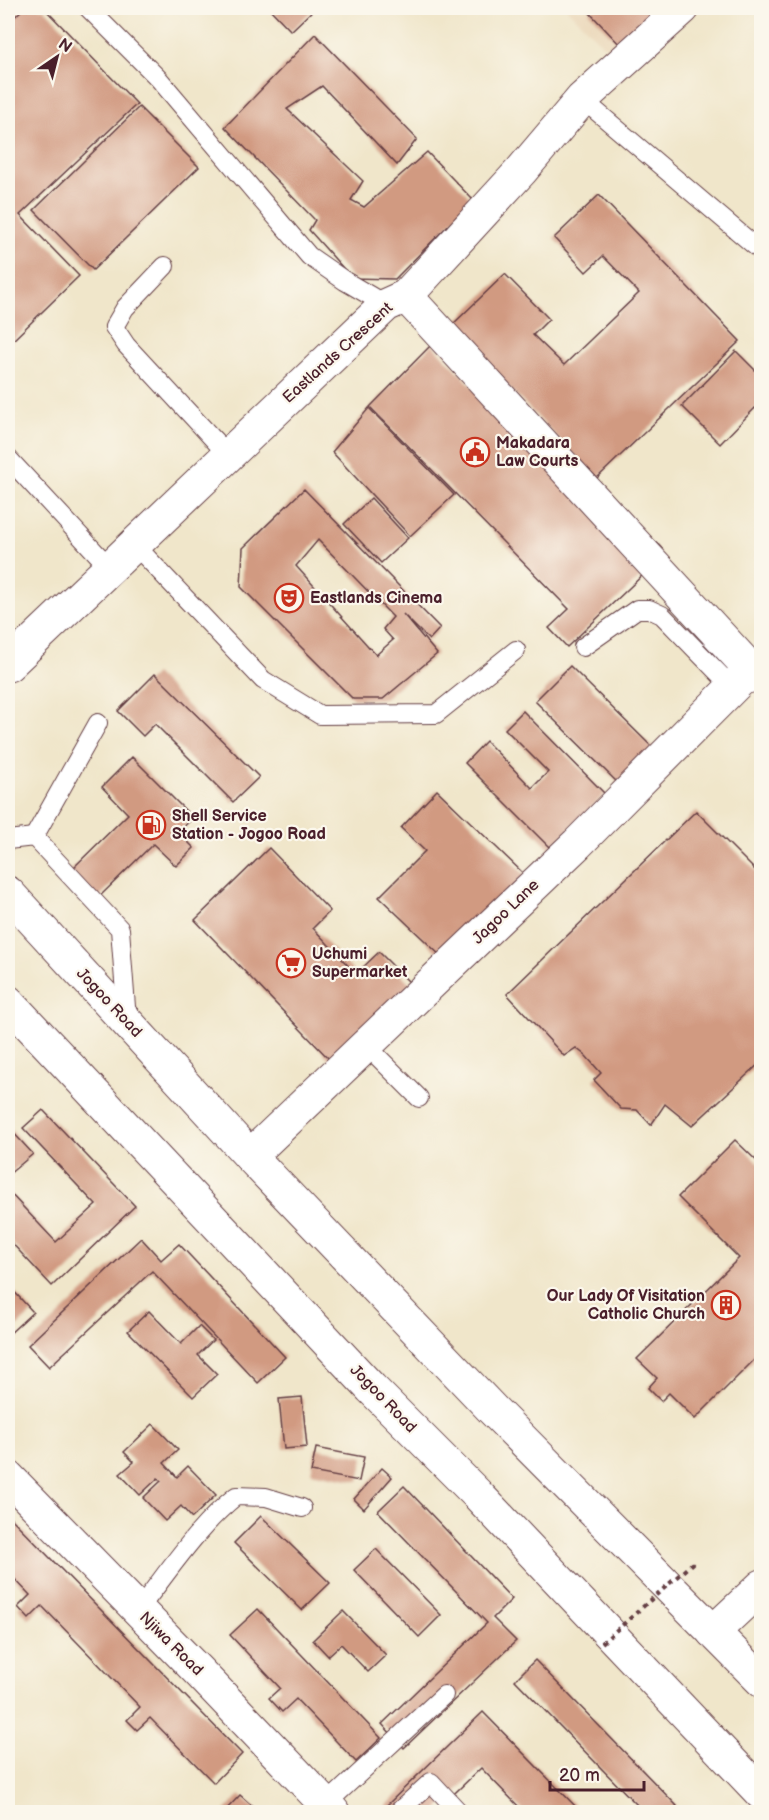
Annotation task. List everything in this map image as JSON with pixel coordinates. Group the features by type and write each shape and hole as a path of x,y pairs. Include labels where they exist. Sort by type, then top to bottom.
{"street":[{"name":"Eastlands Crescent","path":"8,665 228,455 396,300 521,171 582,99 683,8"},
{"path":"396,300 750,678"},
{"name":"Jagoo Lane","path":"250,1156 750,678"},
{"name":"Jogoo Road","path":"8,893 250,1156 493,1410 762,1681"},
{"name":"Jogoo Road","path":"12,1014 371,1388 477,1494 762,1794"},
{"name":"Njiwa Road","path":"8,1477 329,1809"},
{"path":"713,1632 762,1586"}],"lane":[{"path":"88,8 159,80 309,256 345,281 396,300"},
{"path":"582,99 762,252"},
{"path":"165,266 125,308 114,327 126,345 228,455"},
{"path":"8,458 110,568"},
{"path":"134,544 263,680 320,715 436,714 516,650"},
{"path":"583,647 637,609 649,609 662,615 750,678"},
{"path":"34,837 98,723"},
{"path":"8,840 34,837"},
{"path":"34,837 120,929 127,1023"},
{"path":"366,1046 419,1098"},
{"path":"138,1610 193,1539 218,1510 236,1496 266,1497 302,1508"},
{"path":"329,1809 444,1695"},
{"path":"398,1812 431,1782 459,1812"}],"path":[{"path":"602,1643 696,1560"}],"shaded area":[{"path":"566,8 668,8 614,56"}],"building":[{"path":"24,8 44,8 137,104 20,215 79,276 8,345 8,23"},
{"path":"269,8 315,8 291,31"},
{"path":"594,8 663,8 621,46 589,12"},
{"path":"315,34 417,139 397,165 322,86 287,109 363,181 351,200 364,207 427,152 473,200 395,279 352,278 309,230 315,220 225,127"},
{"path":"139,107 199,167 93,270 34,210"},
{"path":"599,195 740,341 597,478 450,327 505,274 549,319 533,335 564,365 639,293 603,256 586,272 554,238"},
{"name":"Makadara Law Courts","path":"432,344 648,570 567,647 549,628 569,609 370,407"},
{"path":"736,351 762,377 762,414 755,408 720,444 682,406"},
{"path":"369,408 454,495 410,536 332,452"},
{"name":"Eastlands Cinema","path":"304,489 440,628 429,640 403,614 437,654 383,699 353,699 241,587 243,548","holes":["318,540 393,617 383,629 393,640 376,655 296,566"]},
{"path":"371,498 408,538 381,563 344,524"},
{"path":"570,666 656,751 621,786 535,701"},
{"path":"155,674 259,777 233,802 155,724 143,736 118,711"},
{"path":"523,711 605,794 550,848 465,763 486,741 532,788 548,772 505,729"},
{"name":"Shell Service Station - Jogoo Road","path":"132,757 193,818 178,832 194,848 176,866 153,844 97,899 70,871 128,814 102,787"},
{"path":"437,790 525,875 444,959 379,897 425,851 401,828"},
{"path":"696,811 762,877 762,1061 692,1126 665,1104 651,1125 637,1110 621,1109 594,1080 601,1073 586,1056 576,1048 564,1056 507,994"},
{"name":"Uchumi Supermarket","path":"269,848 330,911 313,928 356,974 379,952 412,985 332,1062 195,920"},
{"path":"43,1110 135,1206 52,1286 8,1239 8,1191 56,1242 96,1205 23,1128"},
{"path":"10,1129 33,1154 8,1175 8,1131"},
{"name":"Our Lady Of Visitation Catholic Church","path":"735,1140 762,1166 762,1352 695,1419 669,1393 661,1401 648,1388 657,1378 637,1359 739,1258 678,1197"},
{"path":"141,1238 161,1260 179,1244 285,1357 258,1383 152,1271 49,1367 28,1345"},
{"path":"8,1285 33,1312 8,1335"},
{"path":"149,1311 181,1344 199,1326 213,1340 198,1355 217,1374 193,1397 128,1331"},
{"path":"302,1397 307,1447 284,1449 279,1399"},
{"path":"153,1424 178,1450 164,1463 177,1477 188,1466 216,1495 192,1518 181,1506 165,1521 143,1498 161,1481 158,1478 140,1495 120,1474 134,1462 124,1452"},
{"path":"316,1448 364,1457 359,1481 311,1472"},
{"path":"382,1468 392,1477 364,1509 354,1499"},
{"path":"404,1486 512,1599 493,1618 516,1641 404,1748 382,1724 487,1623 378,1511"},
{"path":"8,1515 242,1754 214,1783 150,1718 137,1730 127,1720 140,1707 42,1606 29,1619 18,1607 30,1595 8,1572"},
{"path":"261,1516 330,1583 302,1610 234,1543"},
{"path":"376,1549 441,1615 419,1637 354,1570"},
{"path":"258,1609 381,1738 356,1762 296,1699 282,1712 269,1698 280,1688 230,1635"},
{"path":"343,1611 386,1655 368,1672 341,1644 328,1656 313,1640"},
{"path":"535,1660 677,1806 670,1812 636,1812 640,1808 515,1680"},
{"path":"483,1712 581,1812 524,1812 481,1768 435,1812 391,1812 385,1807"},
{"path":"240,1795 259,1812 224,1812"}],"place":[{"name":"Makadara Law Courts","path":"475,452"},
{"name":"Eastlands Cinema","path":"289,598"},
{"name":"Shell Service Station - Jogoo Road","path":"151,825"},
{"name":"Uchumi Supermarket","path":"291,963"},
{"name":"Our Lady Of Visitation Catholic Church","path":"726,1305"}]}
